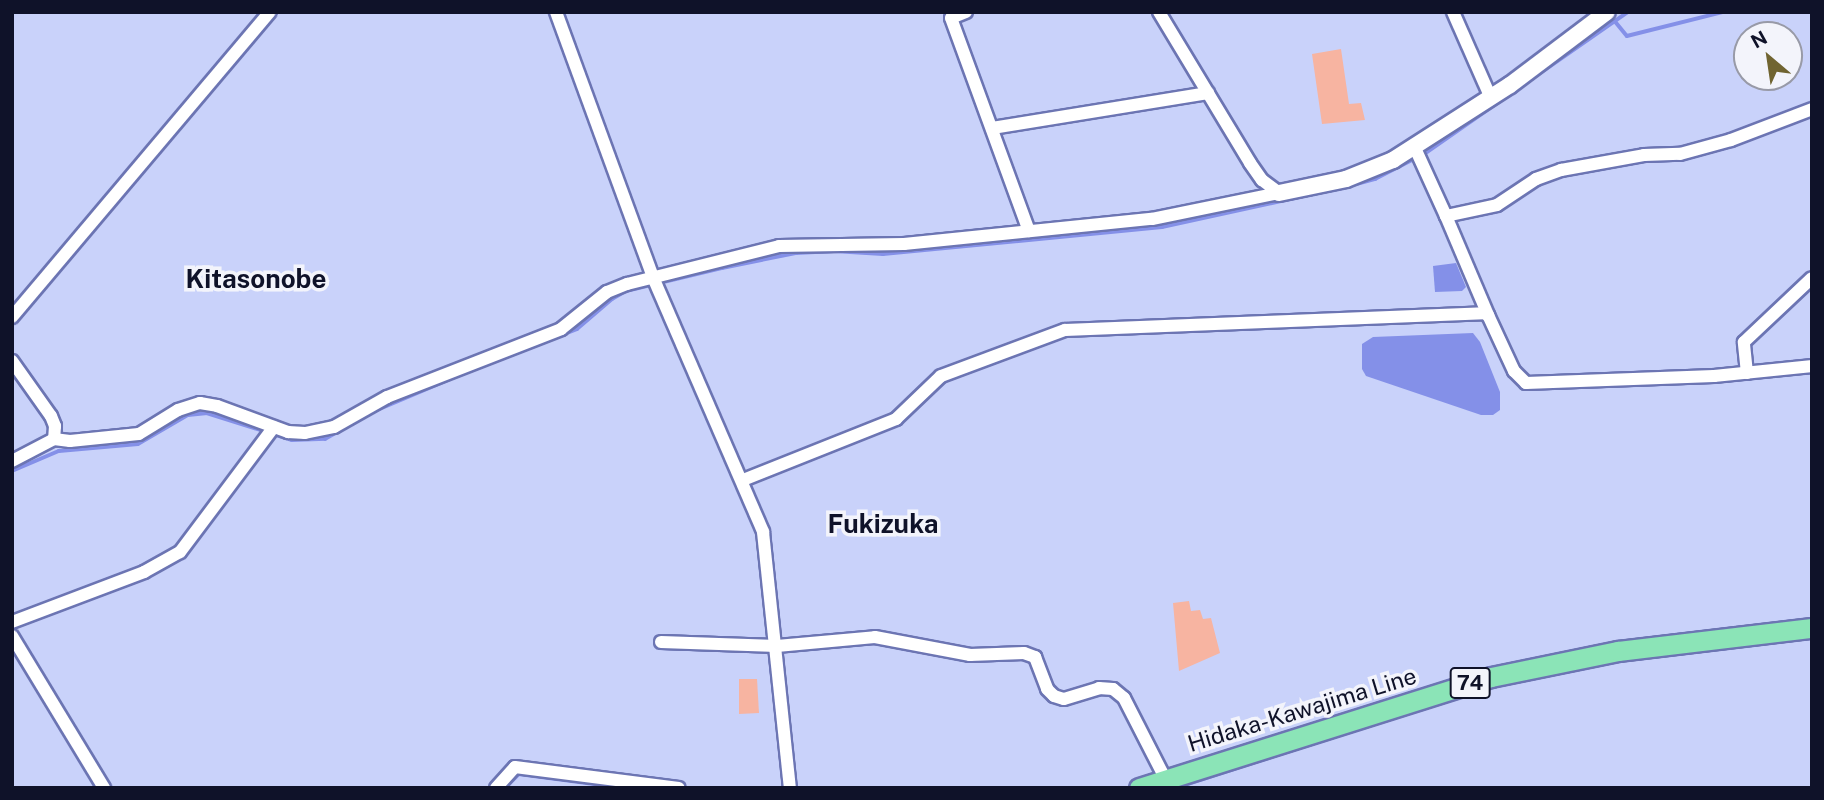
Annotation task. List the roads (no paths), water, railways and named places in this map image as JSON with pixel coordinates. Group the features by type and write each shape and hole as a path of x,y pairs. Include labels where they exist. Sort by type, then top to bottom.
{"main road":[{"name":"Hidaka-Kawajima Line","path":"1139,788 1491,677 1540,665 1618,650 1812,628"}],"street":[{"path":"12,317 270,12"},
{"path":"556,12 652,275 743,480 763,532 790,788"},
{"path":"966,12 951,18 1029,231"},
{"path":"1159,12 1262,180 1279,193"},
{"path":"1452,12 1491,99"},
{"path":"12,461 54,439 70,441 139,433 178,410 200,403 218,406 274,427 305,433 334,427 387,397 561,329 607,292 652,275 794,244 904,244 1153,219 1346,179 1378,168 1415,148 1491,99 1606,12"},
{"path":"992,128 1208,93"},
{"path":"1446,216 1497,205 1536,179 1561,170 1644,155 1680,154 1731,140 1812,109"},
{"path":"1415,148 1514,371 1527,383 1747,373 1812,366"},
{"path":"1747,373 1744,342 1812,278"},
{"path":"743,480 896,419 941,376 1065,330 1488,315"},
{"path":"12,361 51,416 55,426 54,439"},
{"path":"12,622 144,572 180,552 274,427"},
{"path":"12,636 104,788"},
{"path":"661,642 777,646 875,637 970,654 1024,653 1035,657 1047,689 1054,696 1064,699 1099,688 1113,688 1124,698 1165,778"},
{"path":"496,788 514,767 679,788"}],"water":[{"path":"1456,263 1466,287 1462,291 1435,292 1433,266"},
{"path":"1473,333 1480,342 1500,392 1500,410 1493,415 1481,415 1366,376 1362,369 1362,344 1373,337"}],"waterway":[{"path":"1423,155 1628,12"},
{"path":"1615,21 1627,36 1723,12"},
{"path":"1349,186 1375,179 1416,158"},
{"path":"496,361 577,329 612,299 626,291 722,268 796,253 834,251 883,254 1162,227 1341,188"},
{"path":"370,413 450,379"},
{"path":"12,471 59,451 138,444 188,415 207,413 292,440 325,439 339,431"},
{"path":"1732,647 1793,640"},
{"path":"1175,788 1343,734"},
{"path":"505,788 519,774 624,788"}],"district":[{"name":"Kitasonobe","path":"256,279"},
{"name":"Fukizuka","path":"883,524"}]}
